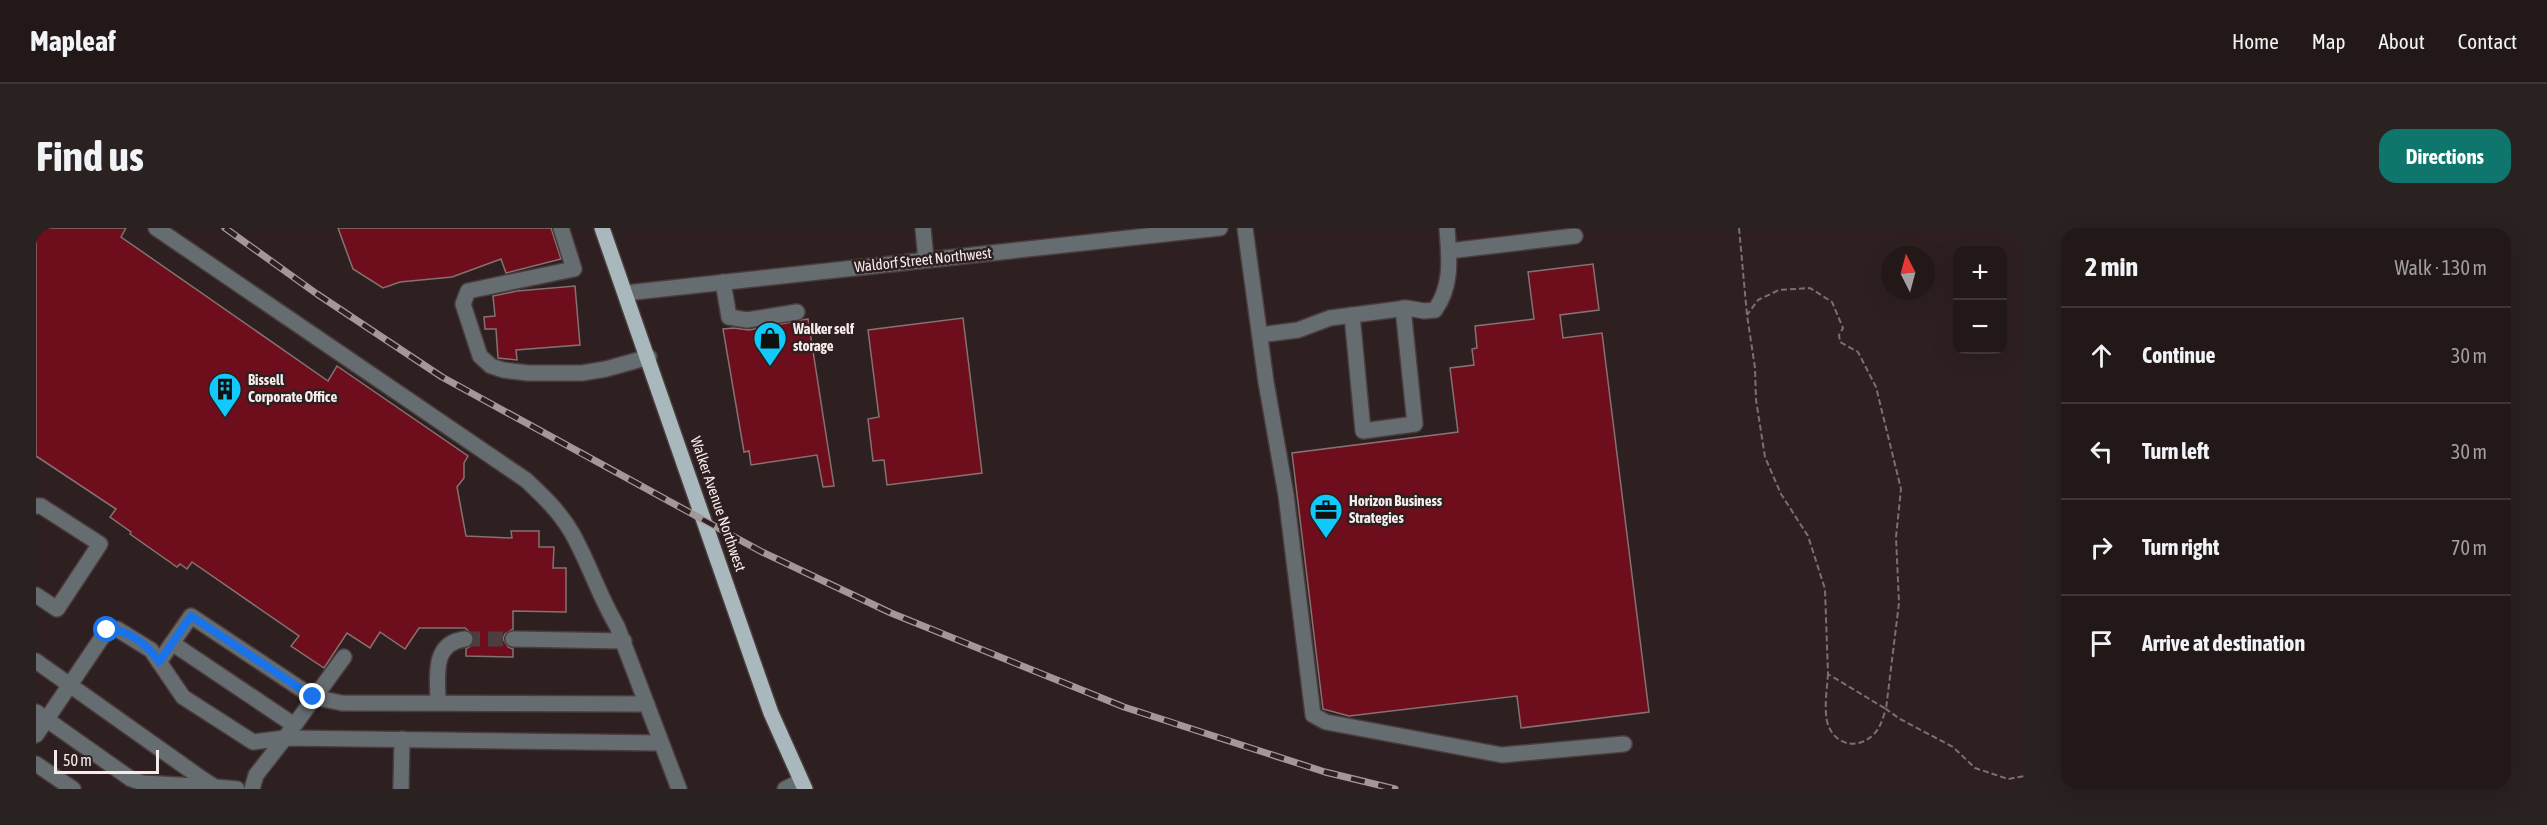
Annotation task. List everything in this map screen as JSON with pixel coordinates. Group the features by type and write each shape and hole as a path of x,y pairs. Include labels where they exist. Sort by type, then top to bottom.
{"main road":[{"name":"Walker Avenue Northwest","path":"602,228 649,357 752,659 803,785"}],"street":[{"path":"156,228 526,480 553,506 572,533 624,641 679,789"},
{"path":"561,228 574,269 468,291 463,304 480,356 490,366 503,370 557,374 606,369 649,357"},
{"path":"923,228 926,260"},
{"name":"Waldorf Street Northwest","path":"626,293 926,260 1159,231 1220,228"},
{"path":"1245,228 1286,495 1313,715 1326,722 1502,755 1624,744"},
{"path":"1260,335 1298,330 1330,318 1404,308 1435,310 1442,302 1449,278 1447,228"},
{"path":"1449,251 1575,236"},
{"path":"723,282 729,317 747,320 797,312"},
{"path":"1352,315 1363,431 1415,424 1404,308"},
{"path":"36,506 40,506 100,544 57,609 36,595"},
{"path":"159,662 191,616 313,697 342,703 647,704"},
{"path":"36,735 41,716 70,684 107,630 117,629 151,650 183,697 253,742 285,738 661,743"},
{"path":"438,703 439,658 447,645 465,639"},
{"path":"513,639 624,641"},
{"path":"172,643 294,725"},
{"path":"252,789 256,775 344,657"},
{"path":"36,662 215,787"},
{"path":"41,716 137,781 237,789"},
{"path":"401,789 402,739"},
{"path":"36,764 73,789"},
{"path":"785,789 803,785"}],"path":[{"path":"1739,228 1747,315 1765,457 1781,494 1808,536 1825,589 1827,720 1832,732 1841,742 1851,744 1868,739 1876,732 1886,709 1899,603 1896,537 1901,489 1876,387 1858,352 1840,342 1839,334 1844,328 1832,302 1810,288 1779,290 1758,300 1747,315"},
{"path":"1828,674 1900,719 1953,747 1975,768 2008,779 2025,776"}],"building":[{"name":"Bissell Corporate Office","path":"36,228 126,228 121,237 328,381 337,366 468,456 464,463 464,478 457,487 466,536 512,538 511,531 539,531 539,547 554,547 553,568 566,568 566,612 513,611 513,629 505,634 503,639 508,647 513,649 513,657 466,656 466,649 472,645 475,637 465,628 419,628 405,649 380,632 370,648 347,633 324,668 291,646 299,636 192,562 187,569 180,564 177,567 130,534 131,532 110,517 116,509 36,456"},
{"path":"338,228 551,228 561,259 506,273 501,259 452,277 400,282 383,288 353,269"},
{"path":"1593,264 1599,310 1560,315 1563,338 1602,333 1649,712 1521,728 1517,696 1349,716 1323,709 1292,453 1458,432 1450,368 1474,365 1472,349 1477,348 1475,326 1534,319 1528,272"},
{"path":"575,286 580,345 516,350 517,360 498,358 496,329 485,329 484,317 495,316 493,296 517,291"},
{"path":"963,318 982,473 887,485 884,460 873,461 868,419 879,417 868,330"},
{"path":"808,319 834,486 823,487 817,455 751,465 749,451 744,452 723,329 749,330"}],"tunnel":[{"path":"465,639 513,639"}],"railway":[{"path":"225,228 317,294 442,377 762,552 891,613 1124,707 1325,772 1395,789"}],"place":[{"name":"Walker self storage","path":"770,367"},
{"name":"Bissell Corporate Office","path":"225,418"},
{"name":"Horizon Business Strategies","path":"1326,539"}],"route":[{"path":"107,630 117,629 151,650 159,662 191,616 313,697"}]}
